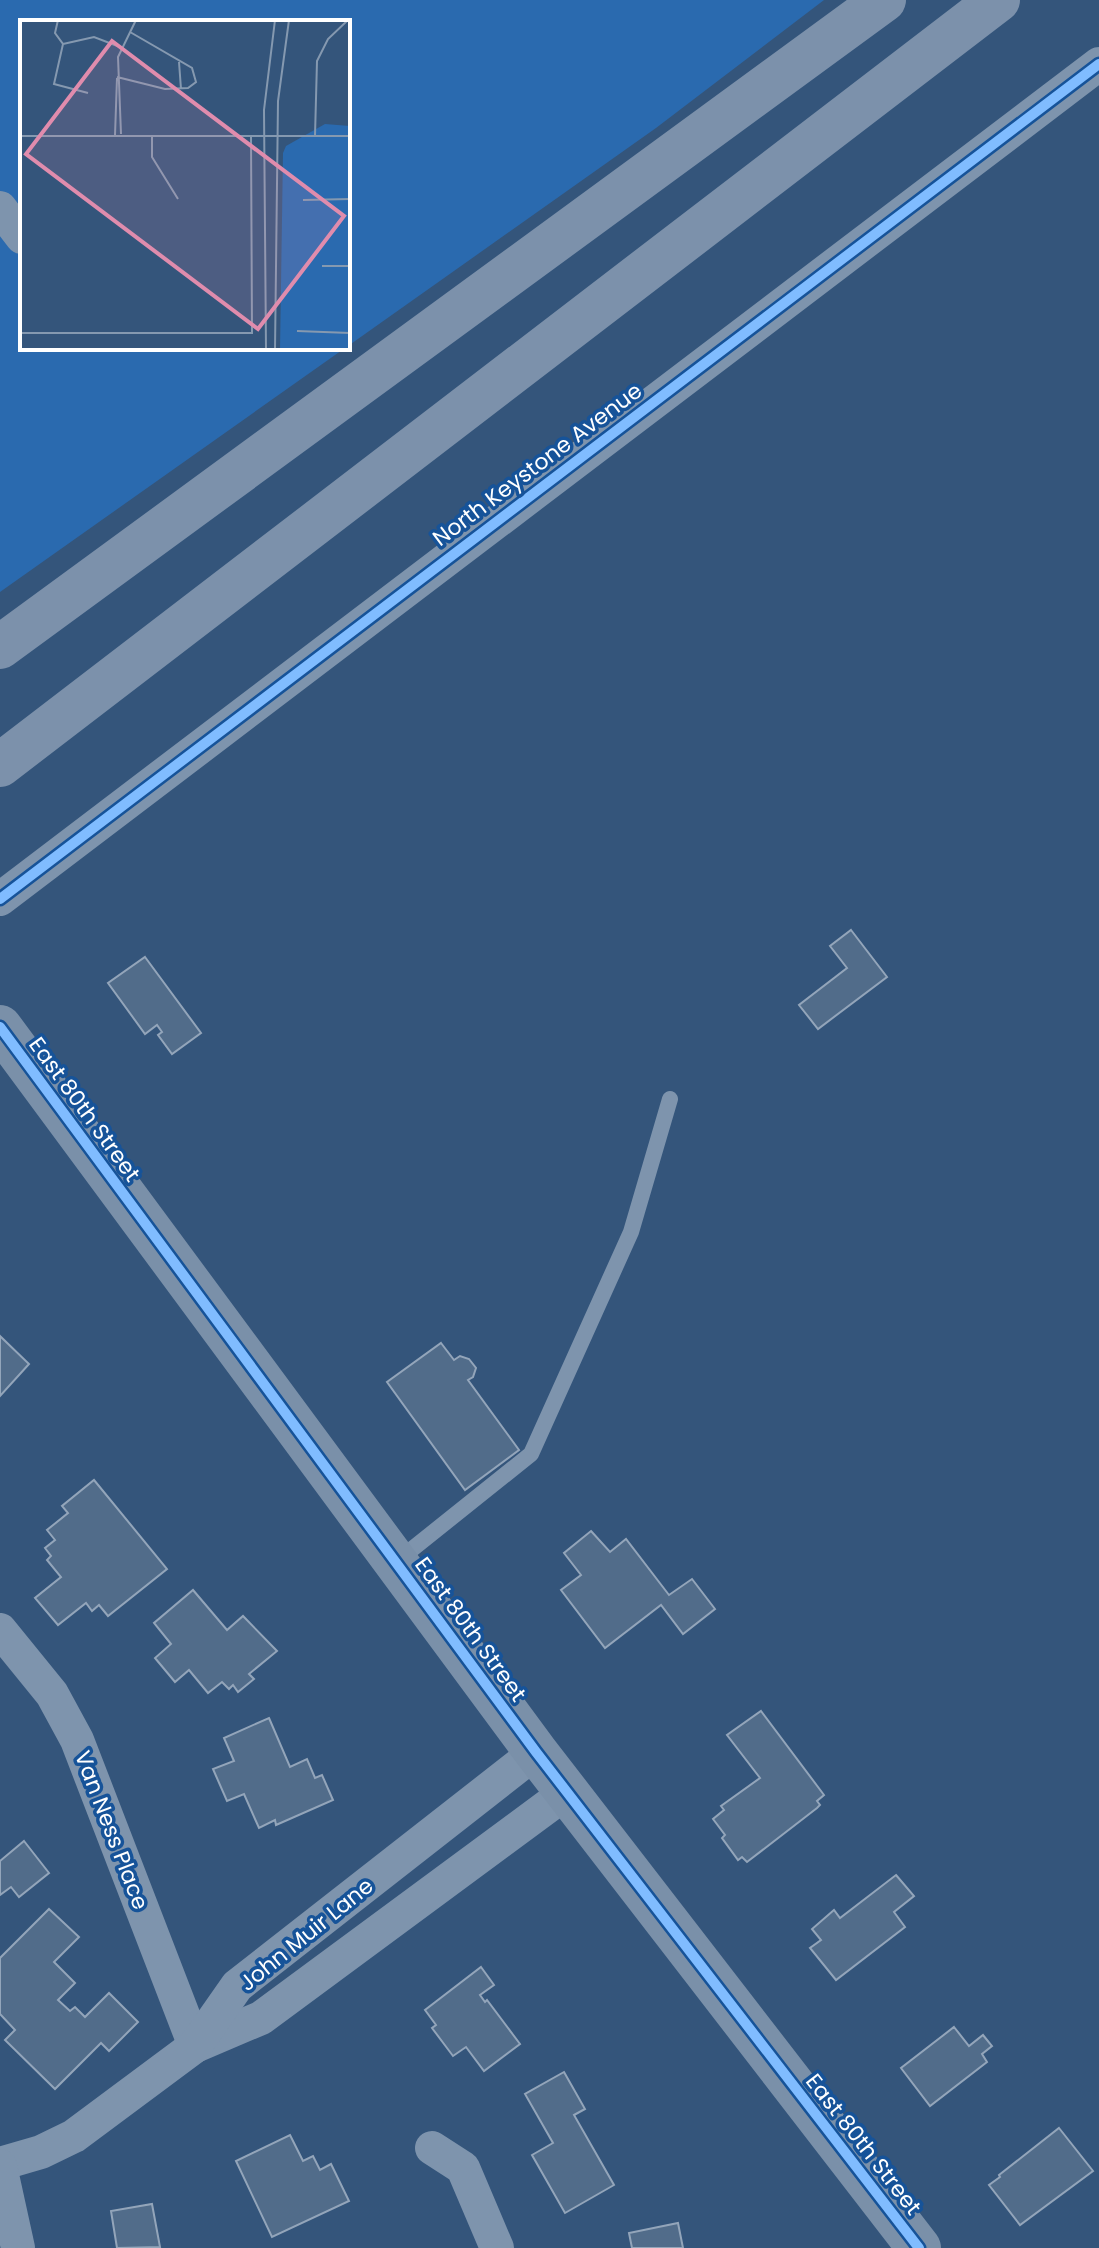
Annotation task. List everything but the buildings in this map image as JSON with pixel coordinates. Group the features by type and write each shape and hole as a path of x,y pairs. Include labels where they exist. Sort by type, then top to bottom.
{"main road":[{"path":"0,647 884,0"},
{"path":"0,765 998,0"}],"street":[{"name":"North Keystone Avenue","path":"0,899 1099,64"},
{"path":"0,208 20,234"},
{"name":"East 80th Street","path":"0,1027 536,1752 919,2248"},
{"name":"Van Ness Place","path":"0,1630 52,1694 77,1740 195,2046"},
{"name":"John Muir Lane","path":"0,2165 41,2152 74,2136 195,2046 237,1986 536,1752"},
{"path":"195,2046 261,2018 567,1792"},
{"path":"432,2148 463,2168 497,2248"},
{"path":"0,2165 18,2248"}],"lane":[{"path":"396,1562 531,1454 631,1232 670,1099"}],"shaded area":[{"path":"0,0 824,0 656,128 350,345 350,20 20,20 20,350 342,350 0,592"}],"cycle path":[{"path":"0,899 1099,64"},
{"path":"0,1027 536,1752 919,2248"}]}
